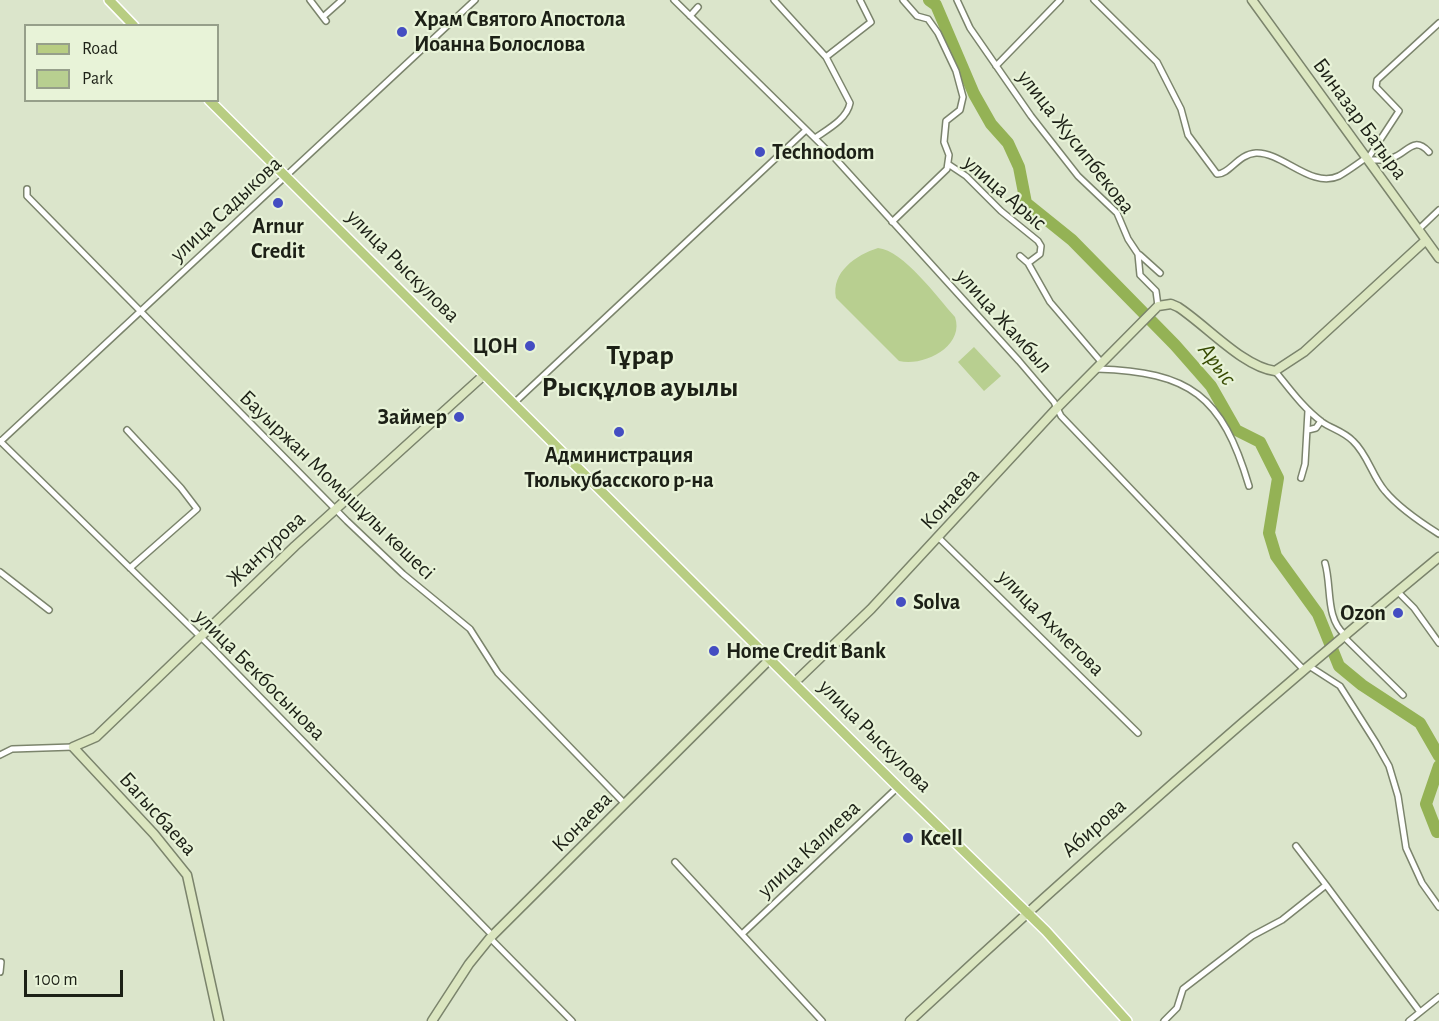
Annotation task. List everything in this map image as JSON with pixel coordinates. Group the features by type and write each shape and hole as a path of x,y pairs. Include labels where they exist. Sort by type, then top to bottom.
{"main road":[{"path":"109,0 132,24"},
{"name":"улица Рыскулова","path":"211,102 898,788 1027,912 1127,1021"}],"street":[{"path":"310,0 325,19 342,0"},
{"name":"улица Садыкова","path":"0,441 475,0"},
{"name":"улица Жамбыл","path":"674,0 815,138 1026,369 1061,416 1109,467 1308,667 1340,686 1389,766 1398,796 1406,848 1422,884 1439,906"},
{"path":"774,0 826,57 850,103 849,110 841,119 815,138"},
{"path":"826,57 871,22 860,0"},
{"path":"892,222 943,175 950,155 944,142 946,121 960,110 963,98 956,71 938,33 928,20 917,16 903,0"},
{"name":"улица Жусипбекова","path":"957,0 970,28 996,66 1078,176 1112,207 1138,254 1140,275 1156,291 1158,306"},
{"path":"996,66 1060,0"},
{"path":"1094,0 1157,62 1181,109 1188,135 1217,174 1224,173 1242,156 1258,153 1284,161 1309,174 1329,178 1337,177 1367,159 1399,111 1376,87 1377,80 1439,23"},
{"name":"Биназар Батыра","path":"1252,0 1439,258"},
{"path":"690,16 698,7"},
{"path":"513,404 655,268 806,130"},
{"path":"1367,159 1392,158 1415,144 1420,144 1429,152"},
{"name":"улица Арыс","path":"948,164 966,176 1041,246 1040,254 1028,263"},
{"name":"Бауыржан Момышұлы көшесі","path":"27,189 27,196 79,246 140,313 335,508 403,574 470,629 498,673 625,804"},
{"path":"1418,230 1439,210"},
{"path":"1275,371 1304,352 1426,240"},
{"path":"1138,254 1160,273"},
{"name":"улица Арыс","path":"1020,256 1028,263 1050,302 1099,366"},
{"path":"1158,306 1171,304 1178,307 1241,355 1258,366 1275,371 1308,411 1321,421 1337,428 1353,441 1372,467 1383,489 1412,516 1439,534"},
{"name":"Конаева","path":"794,683 871,609 1057,408 1158,306"},
{"path":"1099,366 1172,378 1200,396 1216,413 1233,442 1249,486"},
{"name":"Жантурова","path":"73,747 96,737 335,508 484,375"},
{"path":"1301,478 1308,430 1308,411"},
{"path":"1308,430 1316,428 1321,421"},
{"path":"127,430 182,488 197,509 130,568"},
{"name":"улица Бекбосынова","path":"0,441 199,637 572,1021"},
{"name":"улица Ахметова","path":"939,538 1138,733"},
{"path":"1342,638 1439,557"},
{"path":"1325,563 1329,578 1333,619 1342,638 1403,695"},
{"path":"0,572 49,610"},
{"path":"1397,591 1414,608 1439,643"},
{"name":"Абирова","path":"910,1021 1027,912 1342,638"},
{"name":"Конаева","path":"432,1021 469,964 492,937 770,659"},
{"path":"1,753 12,749 73,747"},
{"name":"Багысбаева","path":"73,747 154,834 188,875 219,1021"},
{"name":"улица Калиева","path":"742,934 898,788"},
{"path":"1296,846 1420,1012"},
{"path":"675,862 822,1021"},
{"path":"1164,1021 1177,1008 1183,988 1252,936 1282,920 1326,885"},
{"path":"0,972 1,962"},
{"path":"1409,1021 1439,997"}],"green space":[{"path":"878,248 888,251 909,266 955,317 954,337 940,352 920,361 899,361 836,298 835,289 841,273 861,255"},
{"path":"974,347 1001,376 984,391 958,362"}],"waterway":[{"name":"Арыс","path":"929,0 936,5 974,94 991,124 1008,143 1019,167 1026,203 1072,240 1175,345 1211,386 1236,430 1260,442 1278,478 1269,533 1276,556 1318,614 1339,666 1362,685 1420,723 1439,756"},
{"name":"Арыс","path":"1439,766 1426,804 1437,832 1439,831"}],"place":[{"name":"Храм Святого Апостола Иоанна Болослова","path":"402,32"},
{"name":"Technodom","path":"760,152"},
{"name":"Arnur Credit","path":"278,203"},
{"name":"ЦОН","path":"530,346"},
{"name":"Займер","path":"459,417"},
{"name":"Администрация Тюлькубасского р-на","path":"619,432"},
{"name":"Solva","path":"901,602"},
{"name":"Ozon","path":"1398,613"},
{"name":"Home Credit Bank","path":"714,651"},
{"name":"Kcell","path":"908,838"}],"district":[{"name":"Тұрар Рысқұлов ауылы","path":"640,372"}]}
